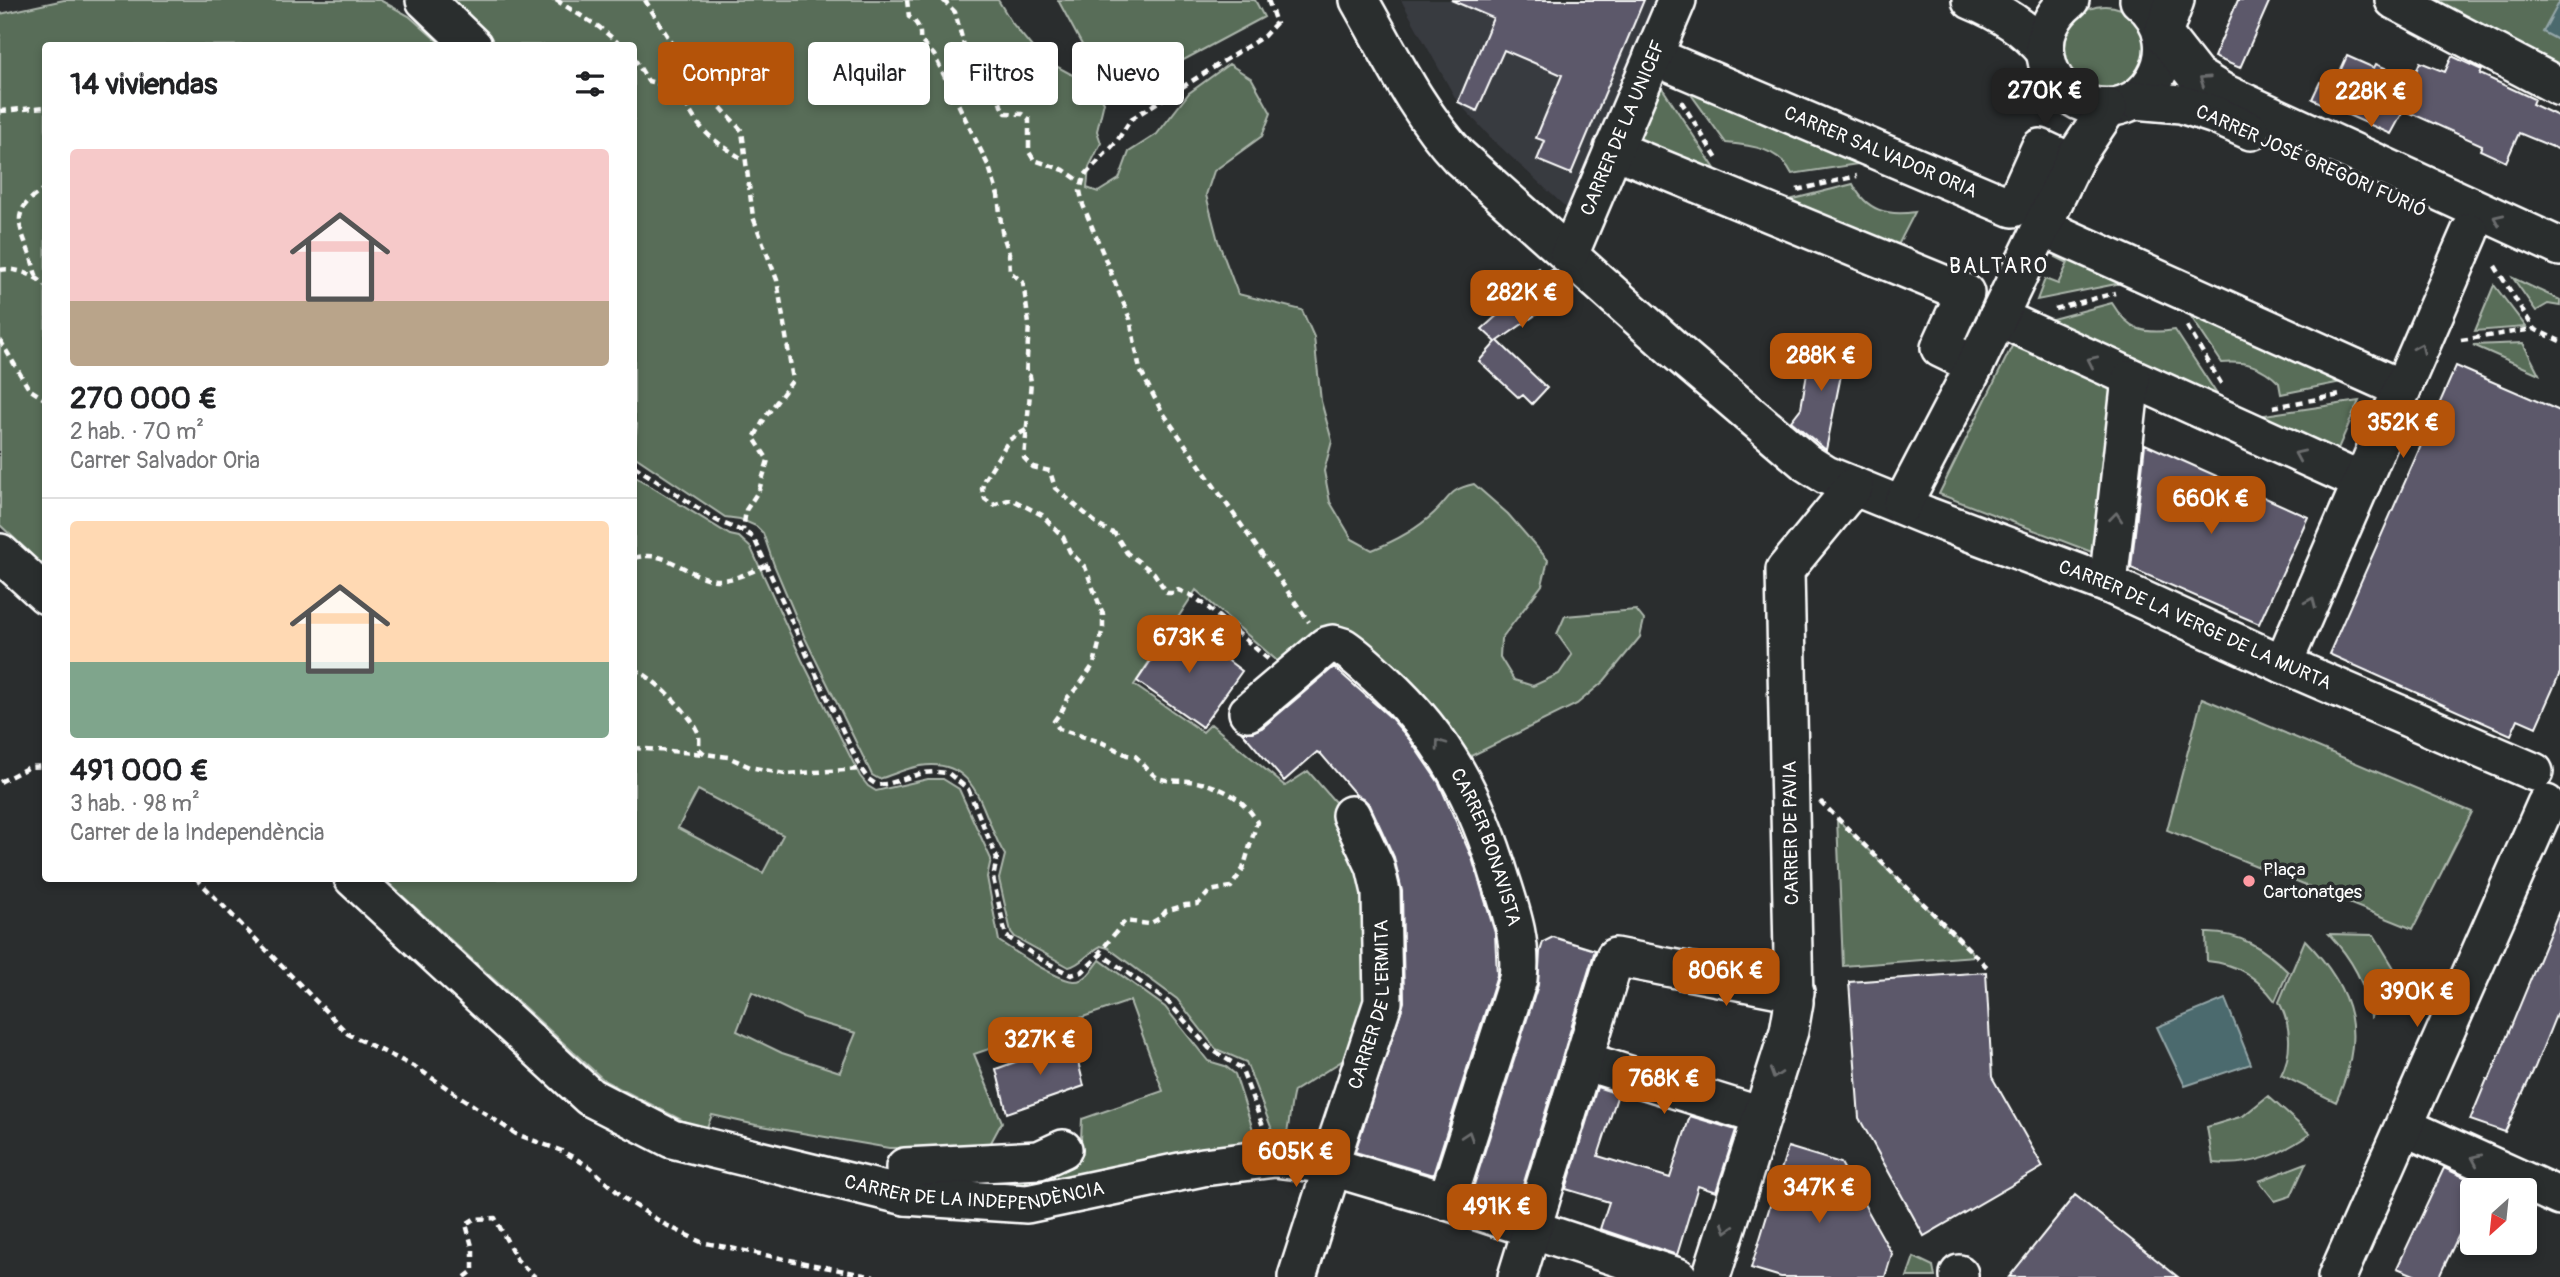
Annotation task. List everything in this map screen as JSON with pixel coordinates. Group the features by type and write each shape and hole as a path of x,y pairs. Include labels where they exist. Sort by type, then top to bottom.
{"street":[{"path":"425,0 469,42"},
{"name":"CARRER DE LA VERGE DE LA MURTA","path":"1359,0 1425,116 1440,136 1476,173 1792,452 1826,475 2108,584 2550,785"},
{"name":"CARRER DE LA UNICEF","path":"1569,256 1677,0"},
{"path":"1971,0 1989,8 2034,37 2045,51 2053,77 2071,97 2074,159"},
{"path":"2045,51 2051,23 2067,0"},
{"name":"CARRER JOSÉ GREGORI FURIÓ","path":"2139,0 2155,16 2163,34 2196,76 2224,93 2560,247"},
{"path":"1902,505 1975,365 2074,159 2121,104 2150,88 2160,71 2165,53 2163,34 2175,0"},
{"path":"2393,0 2560,87"},
{"name":"CARRER SALVADOR ORIA","path":"1653,56 2013,208 2040,148 2074,159"},
{"name":"CARRER JOSÉ GREGORI FURIÓ","path":"2071,97 2089,105 2181,104 2215,115 2560,274"},
{"path":"1613,149 1965,293 1940,348 1975,365"},
{"path":"2042,227 2402,389"},
{"path":"2283,664 2470,232"},
{"path":"1998,317 2362,482"},
{"path":"2108,584 2131,379"},
{"name":"CARRER DE PAVIA","path":"1711,1277 1789,1031 1795,992 1785,570 1854,486"},
{"path":"0,553 42,591"},
{"name":"CARRER BONAVISTA","path":"1326,646 1333,644 1352,652 1415,712 1445,750 1466,785 1484,827 1519,943 1518,979 1447,1201"},
{"path":"1248,712 1326,646"},
{"path":"2337,1277 2405,1127 2550,785"},
{"name":"CARRER DE L'ERMITA","path":"1297,1277 1332,1168 1335,1147 1383,1002 1381,892 1375,866 1351,815"},
{"name":"CARRER DE LA INDEPENDÈNCIA","path":"357,882 590,1097 672,1139 906,1196 1027,1204 1203,1167 1275,1158 1322,1164 1447,1201 1678,1277"},
{"path":"1517,1277 1615,957 1795,992"},
{"path":"1584,1061 1761,1116"},
{"path":"2405,1127 2560,1198"},
{"path":"906,1196 905,1167 1039,1160 1063,1149"}],"path":[{"path":"556,0 617,42"},
{"path":"645,0 691,74 742,131 753,217 777,280 793,380 766,416 754,438 768,460 759,490 746,510 743,530"},
{"path":"906,0 909,17 920,30 920,40 934,55 989,167 998,195 1010,272 1023,282 1029,324 1026,374 1030,376 1031,382 1024,458 1028,464 1049,471 1055,488 1101,527 1115,534 1127,553 1154,573 1167,593 1178,590 1194,596 1262,653 1287,680"},
{"path":"943,0 955,12 967,54 979,76 998,93 1006,113 1023,114 1029,119 1029,152 1034,160 1064,170 1081,182"},
{"path":"1268,0 1276,23 1264,36 1131,119 1117,141 1081,182 1080,191 1083,205 1130,320 1140,370 1161,410 1326,646"},
{"path":"1653,56 1744,203"},
{"path":"637,63 648,81 675,88 682,94 700,127 744,160"},
{"path":"0,111 42,107"},
{"path":"1795,191 1858,176"},
{"path":"37,277 20,232 19,219 34,195 42,190"},
{"path":"2495,266 2534,329"},
{"path":"0,270 37,277 42,281"},
{"path":"2462,340 2534,329 2560,341"},
{"path":"0,340 29,388 42,397"},
{"path":"1026,430 1009,440 991,467 982,489 985,499 993,505 1011,499 1042,515 1063,537 1070,552 1085,567 1102,614 1103,628 1094,664 1067,698 1054,721 1059,729 1135,756 1154,776 1174,781 1201,782 1217,788 1238,799 1257,822 1243,869 1231,887 1210,891 1198,904 1167,911 1149,923 1125,921 1098,953 1168,1002 1209,1048 1241,1068 1275,1158"},
{"path":"637,468 716,520 743,530 754,538 807,655 868,779 877,785 887,785 923,773 948,773 968,789 997,858 993,878 1006,936 1040,959 1071,975 1083,972 1101,954"},
{"path":"637,558 665,558 710,579 727,580 768,565"},
{"path":"637,671 654,682 682,709 698,733 699,749 705,754"},
{"path":"637,748 728,757 750,767 785,774 861,769"},
{"path":"0,782 29,767 42,766"},
{"path":"1790,769 1988,968"},
{"path":"200,882 348,1034 417,1068 516,1134 562,1151 590,1167 625,1199 664,1224 701,1242 874,1277"},
{"path":"465,1277 473,1271 473,1250 466,1224 474,1219 495,1218 517,1260 535,1277"}],"shaded area":[{"path":"1401,0 1663,0 1573,214 1493,140 1457,101"}],"green space":[{"path":"64,0 380,0 409,16 439,42 42,42 42,564 0,525 0,14"},
{"path":"440,0 998,0 1028,42 944,42 944,105 1058,105 1058,67 1072,75 1072,105 1103,105 1097,131 1101,143 1089,167 1087,188 1098,192 1119,179 1129,152 1157,134 1180,105 1184,105 1184,99 1189,93 1229,64 1252,79 1271,113 1262,136 1214,171 1206,195 1218,241 1238,294 1302,310 1314,337 1321,401 1332,441 1324,471 1330,502 1352,539 1372,550 1389,543 1427,519 1455,491 1474,484 1508,514 1548,560 1542,585 1501,639 1500,657 1514,680 1533,686 1559,674 1572,655 1557,634 1565,616 1636,610 1644,620 1640,637 1604,681 1577,704 1469,757 1387,660 1337,627 1291,673 1196,590 1134,685 1203,732 1211,724 1285,786 1308,771 1343,811 1371,868 1367,1007 1345,1059 1294,1091 1284,1144 1276,1140 1246,1062 1216,1049 1177,999 1108,948 1101,946 1078,964 1069,967 1015,937 1011,932 999,879 1005,855 984,808 967,780 956,770 940,765 915,767 879,779 872,775 805,638 763,533 756,526 740,519 725,517 637,458 637,42 485,42"},
{"path":"1058,0 1255,0 1264,17 1184,60 1184,42 1080,42"},
{"path":"2418,0 2560,0 2560,74"},
{"path":"2097,6 2113,6 2129,13 2140,24 2147,40 2144,64 2135,78 2113,90 2097,90 2081,83 2070,72 2063,56 2063,40 2070,24 2081,13"},
{"path":"1677,75 1884,160 1792,174 1773,154 1755,147 1726,143"},
{"path":"1655,77 1727,187 1629,143"},
{"path":"1853,184 1864,200 1879,210 1915,212 1894,253 1777,203"},
{"path":"2063,243 2136,280 2037,300 2045,279 2058,284 2068,263 2056,257"},
{"path":"2513,278 2560,300 2560,306 2548,304 2536,311"},
{"path":"2494,285 2526,327 2475,331"},
{"path":"2180,300 2357,379 2281,394 2279,383 2266,372 2246,364 2222,363"},
{"path":"2112,303 2124,319 2138,328 2154,332 2175,330 2222,402 2045,321"},
{"path":"2014,342 2114,387 2097,554 1939,494"},
{"path":"2523,343 2539,374 2473,345"},
{"path":"2359,401 2337,451 2258,416"},
{"path":"637,478 730,535 739,537 751,548 802,660 860,776 868,786 876,791 928,779 943,779 959,789 991,859 987,877 999,941 1058,977 1068,980 1083,979 1100,960 1165,1007 1208,1061 1225,1066 1235,1074 1258,1145 1020,1192 926,1188 1057,1170 1080,1160 1082,1119 1163,1091 1130,1001 974,1054 1002,1122 988,1148 889,1148 712,1115 705,1132 605,1081 387,882 637,882","holes":["698,790 783,835 763,873 678,828","752,992 804,1018 856,1033 840,1072 782,1053 737,1031"]},
{"path":"2202,698 2472,812 2413,929 2167,830"},
{"path":"1837,819 1976,956 1843,966"},
{"path":"2206,933 2241,939 2261,949 2288,972 2275,1001 2246,973 2228,965 2207,961"},
{"path":"2329,934 2374,935 2394,968 2371,1017 2357,972"},
{"path":"2305,940 2335,978 2345,996 2350,1015 2353,1035 2351,1056 2336,1102 2281,1075 2289,1048 2289,1038 2286,1019 2279,1002"},
{"path":"2268,1096 2310,1134 2288,1148 2264,1158 2240,1163 2213,1163 2207,1127 2243,1116"},
{"path":"2306,1163 2291,1196 2275,1201 2259,1181"},
{"path":"1914,1257 1933,1266 1935,1277 1907,1277"}],"water":[{"path":"2560,1 2560,41 2543,32"},
{"path":"2225,999 2251,1064 2185,1086 2157,1027"}],"building":[{"path":"1451,0 1644,0 1571,174 1537,160 1545,141 1536,138 1562,75 1504,50 1477,111 1458,102 1493,18"},
{"path":"2238,0 2270,0 2240,68 2214,57"},
{"path":"2347,56 2374,68 2376,64 2412,80 2420,62 2445,72 2452,56 2482,70 2480,74 2534,99 2532,104 2560,117 2560,150 2519,133 2506,162 2480,150 2482,145 2404,110 2391,134 2312,99 2320,82 2333,87"},
{"path":"1538,268 1545,275 1553,269 1573,287 1560,302 1557,300 1498,341 1547,388 1532,404 1523,395 1519,398 1479,361 1496,342 1482,329 1512,302 1506,294"},
{"path":"1812,344 1846,350 1826,450 1791,421 1801,408"},
{"path":"2456,366 2560,411 2560,673 2536,727 2518,719 2511,735 2329,654"},
{"path":"2145,444 2308,517 2259,624 2131,568"},
{"path":"1177,622 1242,671 1202,727 1137,681"},
{"path":"1334,667 1391,718 1439,783 1472,858 1495,933 1497,975 1433,1175 1355,1152 1404,1002 1402,891 1394,857 1370,805 1356,795 1321,754 1317,752 1284,781 1242,732 1262,728"},
{"path":"2559,911 2560,1005 2505,1132 2470,1120"},
{"path":"1553,937 1595,950 1518,1202 1473,1188 1538,985 1543,942"},
{"path":"1986,972 1992,1077 2043,1167 1924,1236 1859,1118 1849,982"},
{"path":"1073,1041 1084,1086 1007,1113 996,1069"},
{"path":"1597,1087 1618,1094 1598,1156 1670,1178 1690,1116 1736,1130 1716,1192 1698,1186 1677,1255 1600,1229 1609,1202 1566,1189"},
{"path":"1788,1147 1841,1163 1892,1254 1885,1277 1781,1277 1751,1268"},
{"path":"2444,1168 2466,1178 2460,1178 2460,1233 2439,1277 2419,1277 2397,1268"},
{"path":"2075,1195 2178,1277 2009,1277"}],"place":[{"name":"Plaça Cartonatges","path":"2249,881"}],"district":[{"name":"BALTARO","path":"1999,266"}]}
